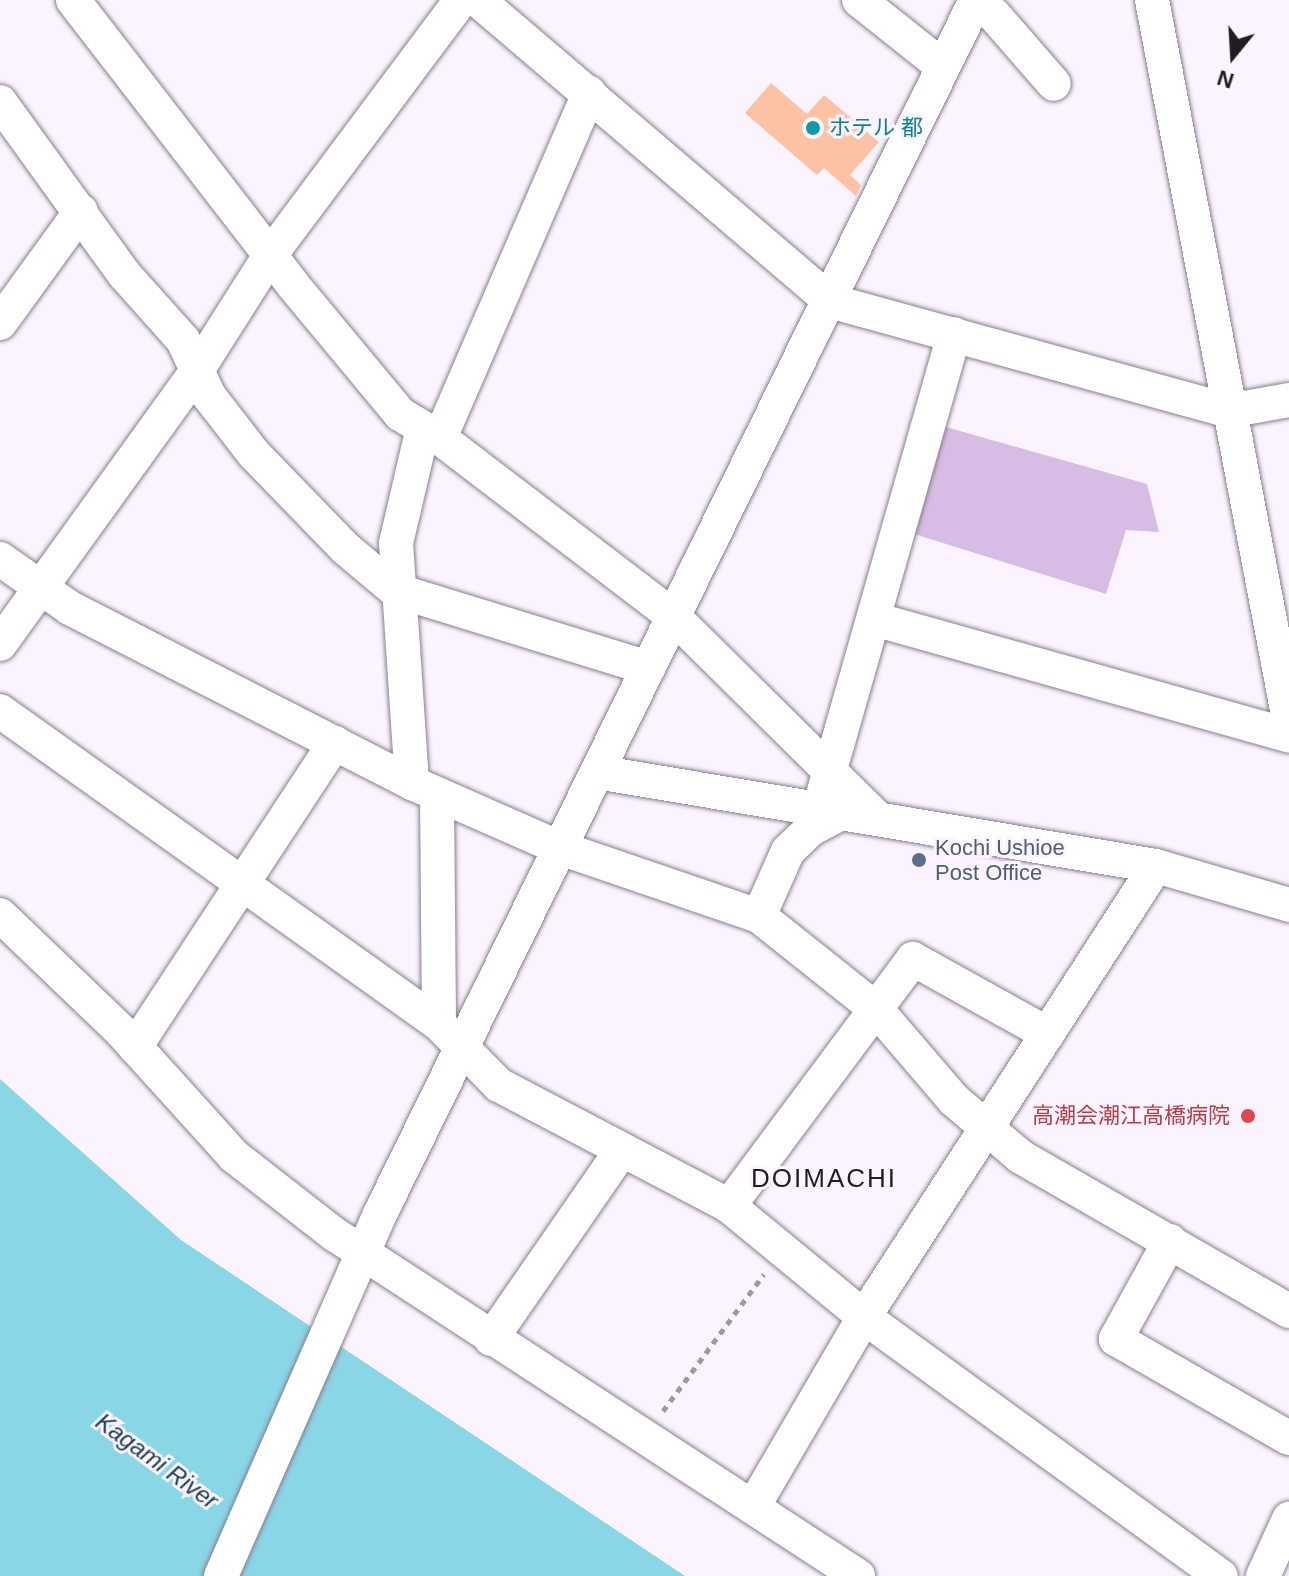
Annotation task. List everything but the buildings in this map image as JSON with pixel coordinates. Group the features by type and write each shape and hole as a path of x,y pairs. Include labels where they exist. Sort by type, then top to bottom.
{"street":[{"path":"73,0 400,414 432,433 673,616 830,771 847,811"},
{"path":"0,644 196,372 271,254 461,0"},
{"path":"478,0 830,301 1228,411 1289,400"},
{"path":"859,0 942,66"},
{"path":"1152,0 1289,720"},
{"path":"221,1576 363,1256 975,2 994,15 1054,84"},
{"path":"439,1024 424,788 395,590 396,543 432,433 589,93"},
{"path":"0,102 124,274 183,340 196,372 253,453 345,548 395,590 648,668"},
{"path":"0,323 81,211"},
{"path":"847,811 830,771 954,334"},
{"path":"0,559 37,589 424,788 560,848 759,916 876,1009 987,1132 1021,1157 1289,1311"},
{"path":"874,619 1289,736"},
{"path":"0,711 439,1024 499,1085 729,1206 864,1317 1221,1576"},
{"path":"135,1047 335,743"},
{"path":"597,772 778,804 847,811 1156,866 1289,905"},
{"path":"778,804 788,851"},
{"path":"759,916 788,851 811,829 847,811"},
{"path":"753,1507 864,1317 987,1132 1156,866"},
{"path":"0,915 135,1047 234,1156 363,1256 858,1576"},
{"path":"729,1206 913,959 1048,1034"},
{"path":"491,1339 621,1151"},
{"path":"1170,1241 1116,1339 1289,1438"},
{"path":"1263,1576 1289,1519"}],"path":[{"path":"645,1438 783,1250"}],"shaded area":[{"path":"946,427 1147,484 1159,532 1126,530 1106,594 914,534"}],"water":[{"name":"Kagami River","path":"0,1079 181,1240 685,1576 0,1576"}],"place":[{"name":"ホテル 都","path":"813,128"},
{"name":"Kochi Ushioe Post Office","path":"919,860"},
{"name":"高潮会潮江高橋病院","path":"1248,1116"}],"district":[{"name":"DOIMACHI","path":"824,1179"}]}
